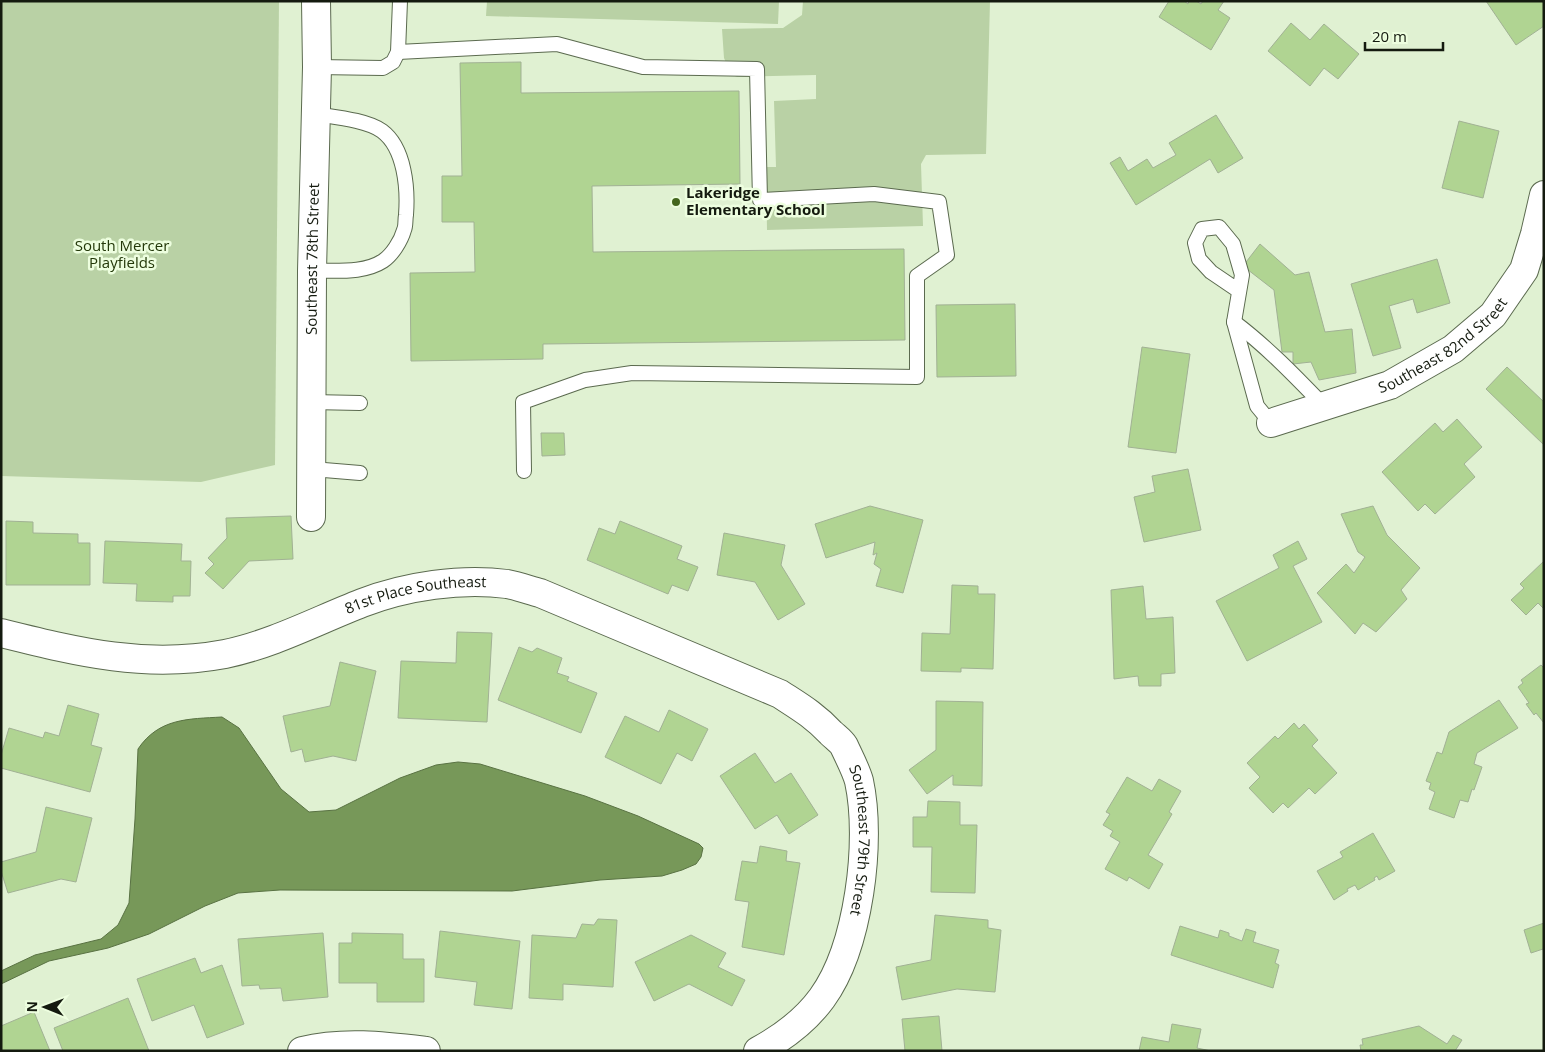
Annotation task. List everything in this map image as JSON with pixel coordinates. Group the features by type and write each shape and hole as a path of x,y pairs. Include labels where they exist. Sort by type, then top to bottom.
{"street":[{"name":"Southeast 78th Street","path":"312,517 312,271 317,67 316,1"},
{"name":"Southeast 82nd Street","path":"1271,423 1390,384 1453,348 1493,314 1524,270 1544,195"},
{"name":"81st Place Southeast","path":"1,633 105,657 146,661 179,660 224,654 266,644 363,603 397,592 474,581 509,585 540,593 780,694 814,716"},
{"name":"Southeast 79th Street","path":"758,1051 799,1024 823,998 843,958 856,918 862,867 864,819 858,780 843,744 814,716"},
{"path":"302,1051 321,1046 358,1044 426,1051"}],"lane":[{"path":"317,67 384,68 392,62 398,52 400,1"},
{"path":"398,52 557,44 643,68 757,70 760,200 874,194 939,202 947,255 917,276 917,377 632,373 585,380 523,402 524,471"},
{"path":"312,271 365,270 384,261 395,249 405,230 407,204 405,173 398,149 382,131 356,120 316,114"},
{"path":"1239,291 1234,322 1258,406 1271,423"},
{"path":"1234,322 1249,333 1293,374 1323,405"},
{"path":"311,402 360,403"},
{"path":"312,469 360,473"}],"green space":[{"name":"South Mercer Playfields","path":"1,1 279,1 275,465 201,482 1,476"},
{"path":"487,1 779,1 778,24 486,16"},
{"path":"803,1 990,1 986,154 926,155 921,164 923,226 767,230 766,167 776,167 774,101 816,99 816,75 737,77 731,74 724,58 722,29 783,28 802,15"}],"shaded area":[{"path":"222,717 239,728 281,789 309,812 336,810 400,778 436,765 458,762 480,764 585,796 638,816 699,844 703,848 701,857 696,864 662,876 600,880 512,891 280,890 238,893 205,906 149,934 108,948 49,961 1,984 1,971 35,955 101,939 118,925 129,903 138,749 155,731 175,722 197,718"}],"building":[{"path":"1169,1 1184,1 1188,4 1189,1 1196,1 1201,4 1203,1 1224,1 1218,10 1230,18 1211,50 1159,17"},
{"path":"1486,1 1542,1 1544,4 1544,26 1516,45"},
{"path":"1291,23 1310,40 1324,24 1359,54 1338,79 1324,68 1310,86 1268,51"},
{"path":"521,62 521,93 739,91 740,184 592,186 593,252 904,249 905,340 543,344 543,359 411,361 410,273 475,272 474,222 442,222 442,176 462,176 460,63"},
{"path":"1216,115 1243,158 1218,173 1210,159 1136,205 1110,163 1120,157 1128,171 1147,159 1153,168 1176,155 1169,143"},
{"path":"1459,121 1499,131 1483,198 1442,188"},
{"path":"1260,244 1295,275 1309,272 1325,332 1352,329 1356,373 1319,380 1311,362 1293,364 1293,352 1282,352 1274,290 1243,266"},
{"path":"1437,259 1450,303 1417,313 1413,299 1389,306 1401,348 1373,356 1351,284"},
{"path":"1015,304 1016,376 937,377 936,305"},
{"path":"1142,347 1190,354 1176,453 1128,447"},
{"path":"1507,367 1544,402 1544,445 1486,389"},
{"path":"1457,419 1482,447 1464,464 1475,477 1435,514 1425,504 1418,511 1382,472 1435,423 1443,432"},
{"path":"541,433 564,433 565,455 542,456"},
{"path":"1188,469 1201,530 1144,542 1134,497 1155,492 1152,476"},
{"path":"870,506 923,520 903,593 876,586 881,569 874,564 877,553 873,555 875,542 826,558 815,524"},
{"path":"1373,506 1387,535 1420,568 1401,590 1407,599 1376,632 1363,623 1355,634 1317,593 1346,564 1354,573 1365,557 1358,552 1341,514"},
{"path":"291,516 293,559 249,561 223,589 205,573 214,564 208,558 227,538 226,518"},
{"path":"6,521 33,522 33,533 78,534 78,543 90,543 90,585 6,585"},
{"path":"620,521 682,546 677,559 698,567 688,591 672,585 668,594 587,560 599,528 615,534"},
{"path":"724,533 785,545 781,565 805,604 778,620 755,582 717,575"},
{"path":"105,541 182,544 181,561 191,561 190,596 173,596 173,602 136,601 137,584 103,583"},
{"path":"1298,541 1307,559 1293,566 1322,622 1247,661 1216,601 1279,568 1273,555"},
{"path":"1544,561 1544,609 1538,603 1526,615 1511,600 1524,588 1520,584"},
{"path":"952,585 978,586 978,594 995,594 993,669 961,668 961,672 921,671 922,633 950,634"},
{"path":"1143,586 1146,619 1173,617 1175,673 1161,674 1161,686 1139,686 1138,676 1114,679 1111,590"},
{"path":"457,632 492,633 487,722 398,718 401,661 456,663"},
{"path":"519,647 532,652 537,648 562,658 557,673 569,677 567,681 597,693 581,733 498,700"},
{"path":"340,662 376,671 356,761 333,756 305,762 302,749 291,752 283,716 330,706"},
{"path":"1541,665 1544,668 1544,723 1536,713 1534,715 1526,704 1529,703 1518,687 1523,683 1521,680"},
{"path":"1499,700 1518,728 1477,753 1474,764 1482,767 1474,790 1472,789 1468,802 1460,800 1454,818 1429,809 1435,792 1429,789 1431,783 1426,781 1437,752 1442,754 1449,732"},
{"path":"936,701 983,702 982,786 953,785 953,775 927,794 909,770 936,750"},
{"path":"68,705 99,714 91,745 102,748 90,792 1,768 1,755 9,728 43,738 45,732 59,736"},
{"path":"669,710 708,729 692,761 677,753 661,784 605,757 625,716 659,732"},
{"path":"1294,723 1299,729 1304,724 1318,740 1312,746 1337,773 1315,794 1309,788 1288,808 1283,803 1273,813 1249,788 1260,777 1247,763 1275,736 1278,739"},
{"path":"755,753 775,783 791,773 818,815 789,834 777,815 755,829 720,776"},
{"path":"1127,777 1152,791 1159,779 1181,791 1169,812 1172,814 1148,855 1163,864 1149,889 1129,877 1127,881 1105,869 1120,842 1110,836 1113,831 1103,825 1110,814 1106,812"},
{"path":"928,801 960,802 960,825 977,825 975,893 931,892 932,847 913,847 913,817 927,817"},
{"path":"46,807 92,818 76,882 61,879 8,893 1,871 1,862 36,852"},
{"path":"1373,833 1395,871 1379,880 1377,876 1374,878 1375,880 1358,890 1355,885 1334,900 1317,871 1343,857 1340,852"},
{"path":"760,846 787,851 786,861 800,863 784,955 742,947 749,902 735,900 742,861 757,863"},
{"path":"935,915 988,920 988,928 1001,930 995,992 957,989 902,1000 896,967 931,960"},
{"path":"598,919 617,920 613,987 563,984 563,1000 529,998 532,935 576,938 582,924 594,925"},
{"path":"1544,923 1544,953 1543,949 1531,953 1524,930"},
{"path":"1180,926 1218,938 1220,930 1242,941 1246,929 1256,932 1253,942 1279,950 1275,963 1279,965 1273,988 1171,955"},
{"path":"440,931 520,941 512,1009 474,1005 477,982 435,977"},
{"path":"323,933 328,997 283,1001 281,988 260,989 259,985 242,986 238,939"},
{"path":"352,933 403,934 403,959 424,959 424,1002 377,1002 377,983 339,983 339,943 352,943"},
{"path":"691,935 726,953 718,967 745,980 732,1006 689,984 654,1001 635,962"},
{"path":"195,958 201,973 222,965 244,1024 207,1038 194,1005 152,1021 137,979"},
{"path":"128,998 149,1051 63,1051 54,1028"},
{"path":"34,1012 50,1051 1,1051 1,1026"},
{"path":"939,1016 942,1051 905,1051 902,1019"},
{"path":"1172,1024 1201,1029 1197,1048 1211,1051 1139,1051 1142,1037 1169,1042"},
{"path":"1419,1026 1447,1044 1453,1035 1462,1040 1455,1051 1361,1051 1362,1039"}],"place":[{"name":"Lakeridge Elementary School","path":"676,202"}]}
